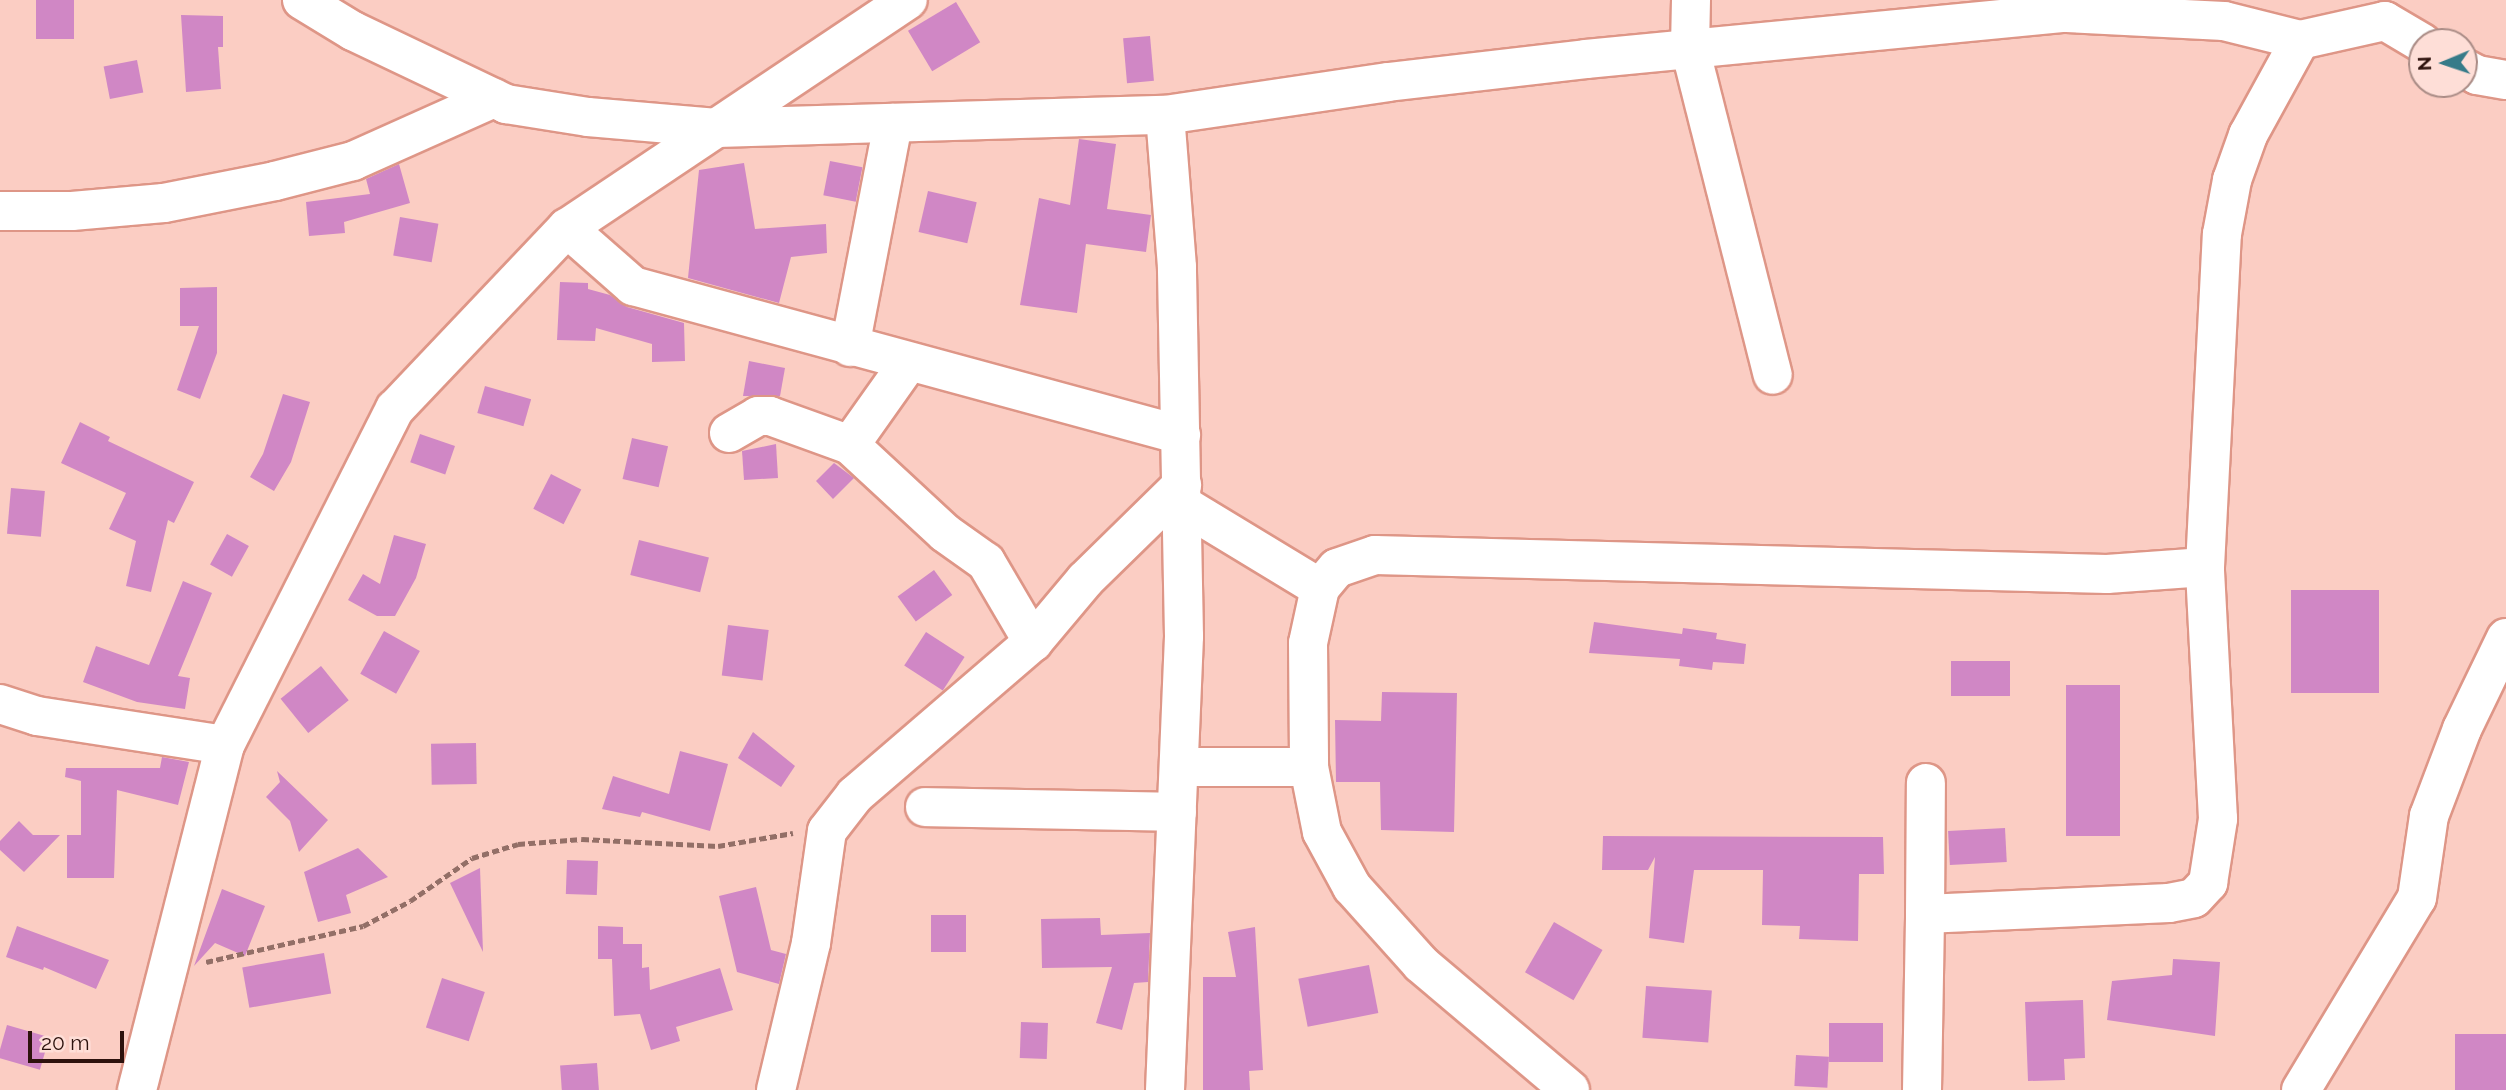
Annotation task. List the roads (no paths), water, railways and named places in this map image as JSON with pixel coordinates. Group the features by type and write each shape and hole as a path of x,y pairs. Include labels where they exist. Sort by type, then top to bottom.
{"street":[{"path":"302,0 353,31 506,104 569,115 717,128 1165,115 1388,82 2066,6 2224,21 2300,40 2393,11 2408,28"},
{"path":"137,1090 225,745 395,409 567,228 908,0"},
{"path":"1692,0 1690,48 1773,375"},
{"path":"1925,914 2169,903 2194,898 2208,883 2218,819 2205,567 2224,221 2232,180 2248,135 2300,40"},
{"path":"2478,72 2506,80"},
{"path":"0,211 72,211 164,203 275,181 353,161 494,98"},
{"path":"1164,1090 1179,767 1183,495 1177,267 1165,115"},
{"path":"850,347 893,123"},
{"path":"567,228 633,286 908,363 1181,435"},
{"path":"850,444 908,363"},
{"path":"729,433 758,416 771,416 850,444 945,533 986,562 1033,642"},
{"path":"1183,495 1320,588"},
{"path":"776,1090 811,943 827,831 855,795 1033,642 1085,580 1183,495"},
{"path":"1570,1090 1421,964 1352,887 1322,832 1309,767 1308,643 1320,588 1337,568 1375,555 2106,573 2205,567"},
{"path":"2301,1090 2417,898 2429,816 2462,729 2506,638"},
{"path":"0,704 37,716 225,745"},
{"path":"1179,767 1309,767"},
{"path":"1922,1090 1926,783"},
{"path":"925,807 1177,812"}]}
